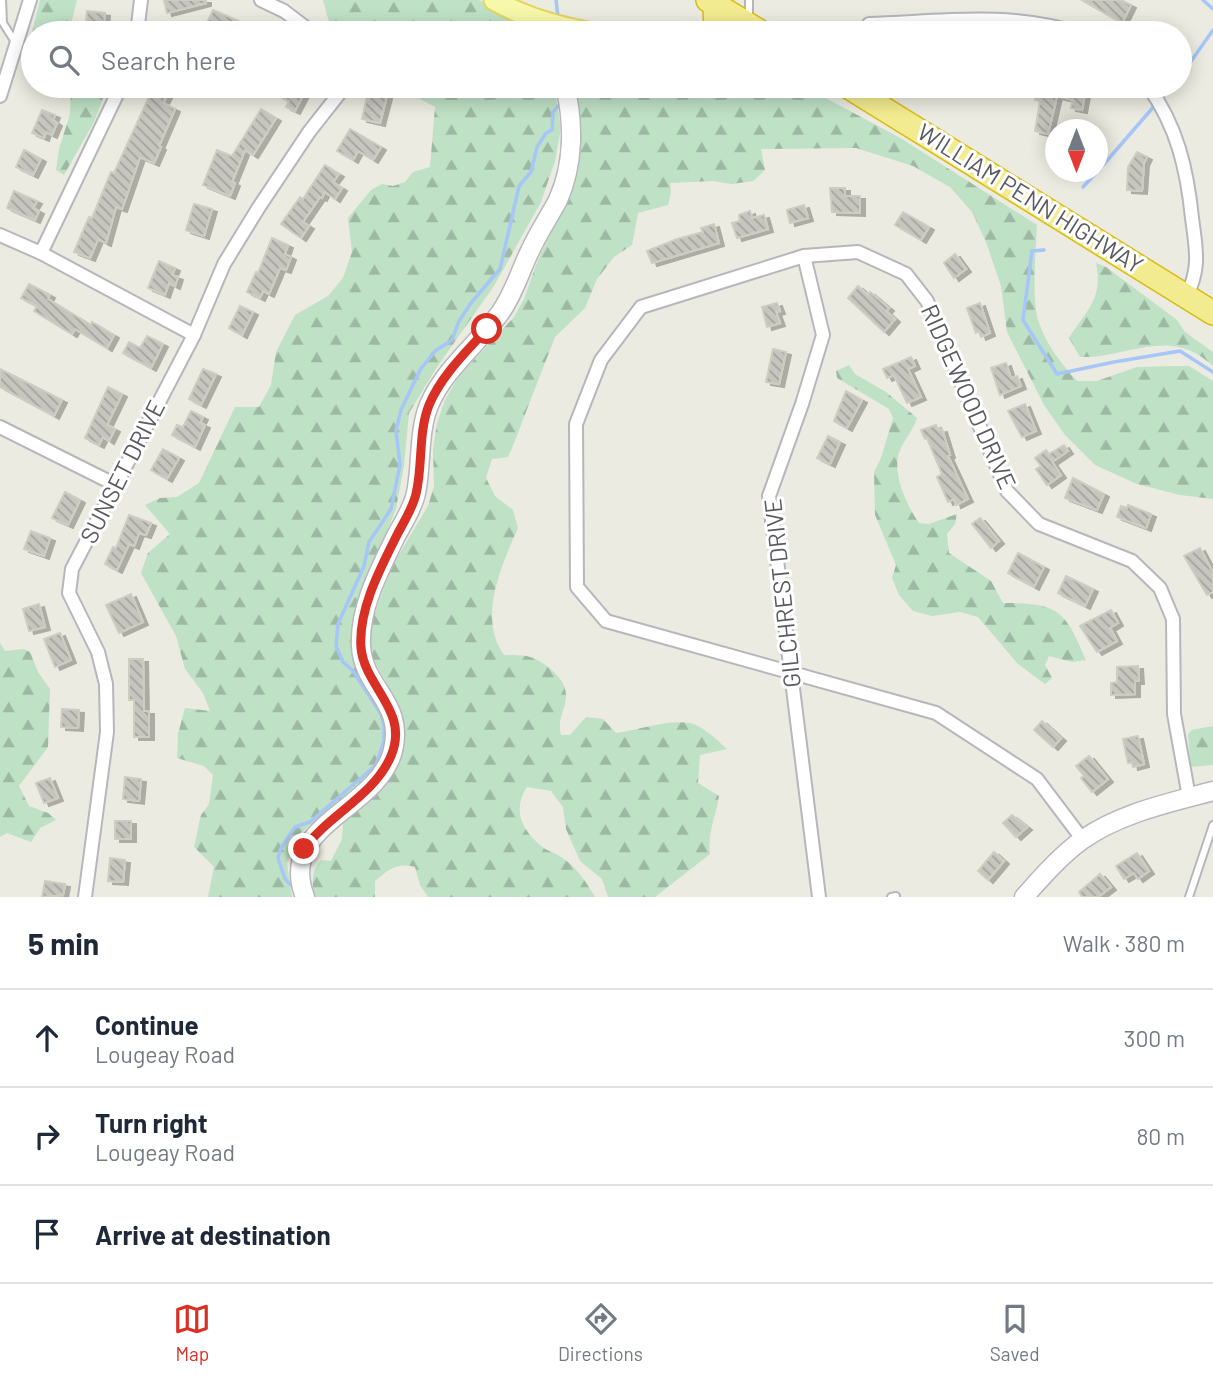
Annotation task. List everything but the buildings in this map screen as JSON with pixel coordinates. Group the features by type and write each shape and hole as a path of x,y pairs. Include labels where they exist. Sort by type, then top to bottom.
{"highway":[{"path":"712,2 742,21"},
{"path":"712,2 714,21"},
{"name":"WILLIAM PENN HIGHWAY","path":"866,98 1213,313"}],"main road":[{"path":"494,0 538,21"}],"street":[{"path":"23,21 30,0"},
{"path":"138,21 141,0"},
{"path":"261,0 297,21"},
{"path":"976,21 1019,21"},
{"path":"0,96 21,28"},
{"path":"41,253 115,98"},
{"name":"SUNSET DRIVE","path":"85,897 107,732 106,684 98,652 69,593 72,569 194,335 224,264 309,132 336,98"},
{"path":"304,897 299,874 304,849 314,835 374,782 391,756 396,733 392,711 368,674 361,646 368,602 382,565 416,496 423,426 429,406 452,369 502,311 563,187 569,162 571,135 568,98"},
{"path":"1156,98 1179,143 1189,184 1197,262 1194,281 1186,297"},
{"path":"0,235 41,253 194,335"},
{"name":"RIDGEWOOD DRIVE","path":"1083,840 1037,779 936,713 606,621 577,587 576,425 601,360 641,307 804,256 858,252 906,274 927,301 1007,491 1039,524 1132,561 1160,588 1173,619 1174,713 1189,797"},
{"name":"GILCHREST DRIVE","path":"804,256 822,335 802,404 769,496 819,897"},
{"path":"0,427 116,485"},
{"path":"1024,897 1062,857 1083,840 1128,816 1213,791"}],"lane":[{"path":"2,0 3,23 16,43"},
{"path":"749,0 754,21"},
{"path":"1189,897 1213,825"}],"green space":[{"path":"40,0 77,0 72,21 35,21"},
{"path":"323,0 479,0 513,21 329,21"},
{"path":"71,98 103,98 94,122 64,175 56,170 59,149 70,114"},
{"path":"418,98 556,98 561,128 555,161 541,202 494,286 437,367 409,413 404,466 396,509 359,600 351,641 357,671 384,713 388,739 374,772 298,835 287,863 292,897 208,897 214,867 194,847 201,815 209,804 213,775 204,766 177,758 178,734 185,708 210,711 203,693 185,669 176,636 141,573 148,553 170,534 145,505 160,498 177,497 199,483 235,407 259,407 271,385 276,352 295,315 328,296 343,278 352,252 348,218 371,190 382,184 393,186 405,182 413,172 430,167 435,107"},
{"path":"577,98 826,98 902,139 1037,225 1035,302 1039,323 1050,347 1077,381 1097,381 1137,367 1189,366 1213,381 1213,499 1180,495 1137,484 1095,465 1065,435 1044,405 1007,332 1001,286 986,242 972,212 950,187 913,166 856,148 761,149 765,170 753,181 732,184 713,181 670,183 668,205 638,213 632,245 614,257 597,279 585,308 555,337 508,457 492,459 486,478 495,496 513,510 518,528 499,574 492,608 493,625 496,640 504,655 533,658 559,677 566,690 560,724 561,735 570,735 586,717 603,719 616,733 682,722 700,727 727,749 700,755 698,783 719,796 711,832 710,854 655,897 608,897 602,879 580,861 566,829 563,807 551,791 527,787 520,803 523,825 542,847 573,867 595,897 428,897 420,885 415,867 398,866 375,881 375,897 314,897 315,868 321,860 331,861 342,839 343,824 400,755 404,727 395,698 370,654 371,626 389,571 428,506 434,486 433,449 437,423 445,400 459,376 514,317 524,299 536,265 577,174 581,127"},
{"path":"1096,263 1106,267 1177,320 1185,332 1213,352 1213,366 1195,353 1167,345 1080,357 1069,338 1092,304 1098,286"},
{"path":"849,365 855,374 886,392 917,418 899,453 897,470 906,499 919,523 929,524 957,514 955,524 947,534 949,553 991,581 1003,603 1037,605 1058,613 1072,630 1086,660 1072,662 1049,656 1045,665 1052,678 1045,684 1018,664 978,617 960,612 932,616 913,611 899,595 892,578 896,565 875,515 874,472 893,418 889,409 837,378 836,371"},
{"path":"0,643 5,651 23,649 30,652 38,672 50,689 48,747 19,786 29,806 48,813 56,820 40,828 31,842 7,833 0,837"},
{"path":"1213,726 1213,765 1191,767 1188,734 1192,730"}],"waterway":[{"path":"556,0 558,17"},
{"path":"1203,0 1213,9"},
{"path":"1192,60 1213,30"},
{"path":"1108,159 1156,104"},
{"path":"292,886 285,879 278,858 281,848 295,827 310,822 376,765 384,741 381,714 353,671 343,662 336,646 338,624 364,566 369,542 391,509 400,465 396,430 401,410 420,370 435,351 452,340 459,321 471,303 500,269 519,186 531,172 537,147 546,133 552,130 553,112 558,106"},
{"path":"1083,187 1088,182"},
{"path":"1044,250 1032,251 1023,320 1057,374 1180,351 1213,372"}],"route":[{"path":"304,849 314,835 374,782 391,756 396,733 392,711 368,674 361,646 368,602 382,565 416,496 423,426 429,406 452,369 487,329"}]}
